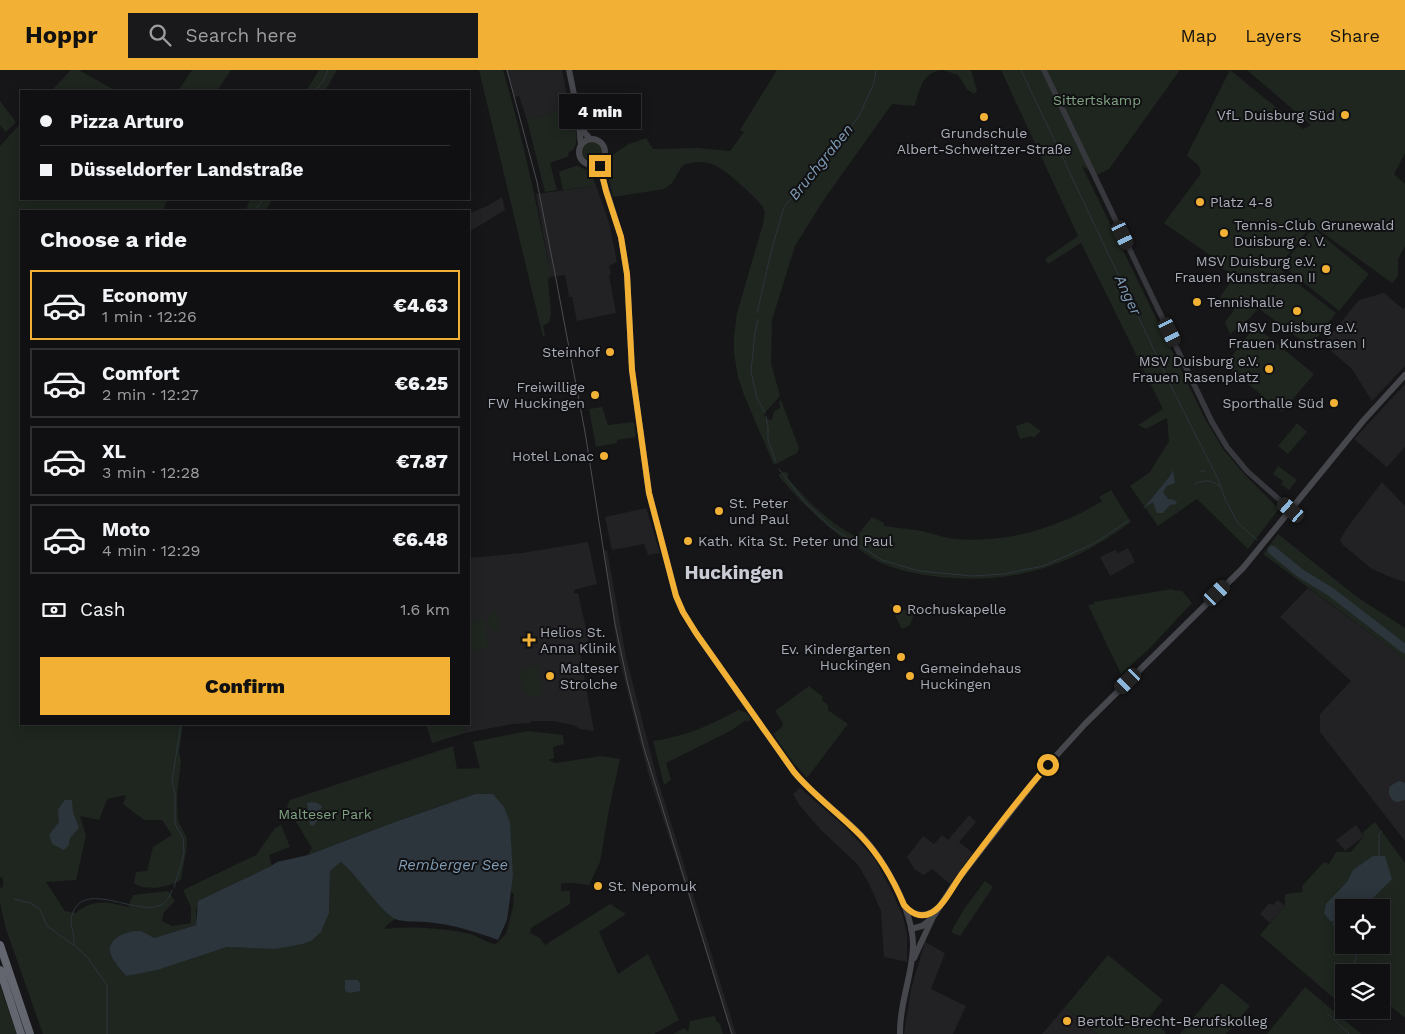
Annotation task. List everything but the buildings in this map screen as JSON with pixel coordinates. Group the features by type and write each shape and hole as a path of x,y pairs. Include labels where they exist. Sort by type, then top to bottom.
{"highway":[{"path":"0,945 30,1034"},
{"path":"0,970 21,1034"}],"main road":[{"path":"569,70 578,114 581,144 578,150 579,157 583,162 596,165 605,156 604,147 600,141 590,139 585,133 578,114"},
{"path":"581,144 590,139"},
{"path":"601,162 600,170 621,237 627,274 630,353 645,471 662,546 680,605 708,650 794,772 861,836 874,852 904,905 913,944 912,963 901,1009 900,1034"},
{"path":"590,165 606,191"},
{"path":"912,963 933,917 942,903 970,862 1025,792 1096,712 1237,574 1363,421 1405,375"},
{"path":"904,905 912,913 925,915 930,914 942,903"},
{"path":"911,929 925,924 933,917"}],"street":[{"path":"1044,70 1212,422 1227,447 1247,470 1291,510"}],"shaded area":[{"path":"506,70 562,70 569,108 527,120 519,96 514,97"},
{"path":"596,186 609,222 617,262 609,266 616,313 577,321 572,297 569,297 565,275 551,277 536,194"},
{"path":"502,197 505,210 470,231 470,214"},
{"path":"1384,293 1403,309 1405,307 1405,366 1372,401 1352,369 1323,344 1359,300"},
{"path":"1405,384 1405,447 1387,467 1354,439"},
{"path":"1382,482 1405,506 1405,582 1372,569 1343,545 1340,540"},
{"path":"646,508 660,553 648,555 644,544 612,550 605,517"},
{"name":"Helios St. Anna Klinik","path":"588,542 597,584 574,590 574,593 578,593 590,646 579,648 594,731 552,721 531,721 530,723 512,724 465,733 463,725 470,725 470,558 522,553"},
{"path":"1128,548 1135,562 1110,576 1100,557 1115,550 1118,553"},
{"path":"607,550 626,657 656,774 736,1034 731,1034 649,776 619,657 603,551"},
{"path":"1308,588 1405,659 1405,841 1320,732 1320,714 1351,681 1280,617"},
{"path":"800,788 844,826 875,859 903,916 907,934 907,962 884,957 881,911 869,884 858,865 820,829 800,806 793,794"},
{"path":"969,815 976,822 959,842 973,853 950,884 932,869 924,875 915,870 907,857 923,836 934,844 942,835 948,840"},
{"path":"1356,825 1364,836 1345,851 1336,840"},
{"path":"1278,900 1285,906 1270,923 1260,914 1269,903 1273,905"},
{"path":"925,942 945,953 931,989 966,1006 953,1034 904,1034 911,989"},
{"name":"Bertolt-Brecht-Berufskolleg","path":"1065,1007 1097,1034 1042,1034"}],"green space":[{"path":"71,70 79,70 114,90 52,90"},
{"path":"192,70 231,70 218,90 179,90"},
{"path":"319,70 337,70 326,90 307,90"},
{"path":"479,70 503,70 523,147 551,276 548,279 551,314 549,322 543,326 545,336 543,337"},
{"path":"777,70 940,70 929,75 922,83 915,106 892,104 823,201 795,246 772,320 771,363 780,396 764,414 766,419 772,420 774,411 780,408 779,402 781,400 799,448 797,453 774,465 744,395 738,377 734,353 737,313 763,224 765,213 763,207 728,173 708,163 701,162 683,165 672,183 664,189 613,197 606,166 612,155 629,144 646,138 653,149 698,148 730,151 744,132 740,130"},
{"path":"943,70 971,70 977,91 974,94 967,89 958,75"},
{"name":"Sittertskamp","path":"1001,70 1180,70 1109,169 1097,175 1082,166 1205,419 1223,449 1244,474 1279,509 1248,549 1197,499 1158,526 1130,486 1150,472 1169,441 1167,418 1146,429 1138,425 1163,409 1081,243 1048,264 1045,259 1078,236"},
{"path":"1230,70 1303,129 1311,125 1247,70 1405,70 1405,153 1394,174 1405,184 1405,246 1398,259 1398,276 1392,283 1312,225 1278,267 1284,273 1262,302 1285,274 1336,313 1310,347 1258,308 1251,317 1230,334 1225,322 1234,310 1220,297 1234,277 1213,261 1214,258 1164,223 1200,175 1199,166 1187,155"},
{"path":"0,101 16,122 6,132 0,125"},
{"path":"569,108 576,132 576,144 568,153 569,156 550,163 557,190 545,192 527,120"},
{"name":"Malteser Park","path":"20,124 20,200 167,200 163,210 20,210 20,725 183,725 179,752 181,761 177,795 178,821 187,838 181,880 158,888 139,886 134,883 136,872 147,871 153,847 172,835 162,820 144,820 123,804 126,795 107,799 99,820 80,816 86,836 76,880 46,882 65,911 75,913 88,905 100,902 128,907 133,895 168,891 175,901 164,912 162,921 172,926 191,923 191,907 183,890 256,855 275,828 281,825 290,847 269,855 272,866 248,877 196,909 196,925 111,953 126,976 228,947 275,949 321,931 329,913 330,871 341,862 395,919 384,929 428,928 450,930 471,934 496,944 506,934 513,907 514,894 511,892 513,876 475,794 308,855 312,848 287,807 290,800 453,746 457,769 480,768 473,742 528,731 563,735 564,744 553,747 554,758 548,760 556,763 601,756 620,759 600,862 589,885 561,883 561,891 570,891 570,904 531,928 530,933 540,938 545,945 610,904 626,914 599,932 618,974 648,954 679,1020 654,1034 43,1034 6,929 0,903 0,888 3,887 3,877 0,878 0,146"},
{"path":"591,141 599,144 602,152 599,160 591,163 583,160 580,152 583,144"},
{"path":"575,166 590,172 596,186 563,190 559,172"},
{"path":"250,200 272,200 266,210 246,210"},
{"name":"MSV Duisburg e.V. Frauen Kunstrasen II","path":"1313,228 1369,274 1339,311 1282,265"},
{"name":"MSV Duisburg e.V. Frauen Rasenplatz","path":"1255,326 1314,374 1282,412 1225,365"},
{"path":"602,407 608,425 634,422 636,437 617,440 617,443 596,447 589,409"},
{"path":"1028,422 1041,431 1033,438 1032,436 1020,439 1016,426"},
{"path":"1297,423 1307,432 1288,454 1278,446"},
{"path":"1278,466 1297,480 1289,490 1281,484 1283,481 1273,474"},
{"path":"786,471 789,475 787,477 802,494 836,525 856,537 872,517 884,523 884,526 922,531 944,537 975,540 1013,536 1032,532 1068,519 1102,501 1099,497 1111,490 1131,522 1089,549 1068,559 1024,573 976,579 932,576 904,571 886,565 855,547 814,514 778,475"},
{"path":"1278,534 1357,597 1405,628 1405,659 1263,554"},
{"path":"1172,589 1182,591 1192,603 1148,650 1121,674 1088,605 1094,604 1094,602"},
{"path":"889,603 914,614 910,625 902,629"},
{"path":"496,608 499,629 491,631 488,618"},
{"path":"483,619 488,647 470,652 470,621"},
{"path":"539,665 542,697 531,697 523,692 520,670"},
{"path":"809,686 823,697 822,700 828,705 828,710 848,724 807,778 773,734 781,728 783,723 775,711"},
{"path":"738,710 747,713 751,719 666,763 671,780 664,785 653,741 697,730"},
{"path":"426,725 463,725 465,733 432,743"},
{"path":"1375,822 1405,863 1405,1018 1390,1006 1390,964 1335,964 1335,999 1260,935 1285,906 1285,894 1303,892 1302,886 1324,862 1329,864 1336,852 1351,852 1364,836 1363,832"},
{"path":"985,881 993,887 960,936 951,932 964,909"},
{"path":"1108,955 1163,1000 1149,1018 1166,1032 1165,1034 1097,1034 1065,1007"},
{"path":"1222,983 1250,1006 1226,1034 1180,1034"},
{"path":"0,986 15,1029 16,1034 0,1034"},
{"path":"1305,987 1335,1012 1335,1019 1343,1019 1361,1034 1267,1034"},
{"path":"715,1016 723,1034 673,1034 684,1028 688,1032 690,1021"}],"water":[{"path":"1173,470 1175,483 1167,486 1163,492 1168,499 1175,500 1177,504 1170,505 1163,513 1157,513 1153,502 1147,506 1147,504"},
{"path":"1399,781 1405,783 1405,800 1397,802 1391,798 1389,791 1390,786"},
{"name":"Remberger See","path":"475,794 493,794 504,807 510,822 513,876 507,920 498,940 451,926 430,922 397,920 380,906 341,862 330,871 329,913 321,932 311,941 275,949 227,947 157,970 126,976 111,956 111,944 126,933 141,931 154,938 196,925 198,901 277,862 308,855"},
{"path":"65,800 72,800 73,812 79,828 70,838 69,845 64,850 52,844 49,835 59,822 58,809"},
{"path":"312,802 322,806 317,821 313,826 310,825 307,803"},
{"path":"1373,856 1385,856 1392,879 1372,899 1335,899 1335,921 1330,921 1324,913 1326,904 1347,882 1353,870"},
{"path":"345,980 357,980 360,983 360,991 349,993 345,991"}],"waterway":[{"path":"315,90 323,82 328,70"},
{"name":"Bruchgraben","path":"757,313 784,207 815,173 820,161 838,145 859,116 874,83 876,70"},
{"name":"Anger","path":"1021,70 1174,392 1218,479 1225,499 1238,523 1257,540"},
{"path":"255,210 263,200"},
{"name":"Bruchgraben","path":"758,320 751,372 757,398 765,413"},
{"name":"Bruchgraben","path":"766,416 768,440 776,462"},
{"name":"Bruchgraben","path":"779,469 804,501 831,527 882,560 919,571 973,576 1004,574 1043,566 1093,544 1128,521"},
{"path":"1200,471 1205,471"},
{"path":"1195,484 1207,481 1219,486"},
{"name":"Bruchgraben","path":"1144,508 1147,505"},
{"name":"Anger","path":"1272,550 1300,573 1331,592 1405,649"},
{"path":"174,887 184,853 183,838 175,824 175,795 172,781 181,725"},
{"path":"1379,856 1379,834 1382,831"},
{"path":"107,1034 107,985 88,958 74,945 72,915 78,904 87,900 99,899 151,907 161,905 168,899 172,890"},
{"path":"14,899 30,903 40,909 47,926 73,945"},
{"path":"1334,921 1333,924 1335,925"},
{"path":"1354,964 1357,954"},
{"path":"1327,1013 1349,1034"}],"tram line":[{"path":"507,70 537,182 585,432 615,624 628,685 644,748 732,1034"}],"place":[{"name":"VfL Duisburg Süd","path":"1345,115"},
{"name":"Grundschule Albert-Schweitzer-Straße","path":"984,117"},
{"name":"Platz 4-8","path":"1200,202"},
{"name":"Tennis-Club Grunewald Duisburg e. V.","path":"1224,233"},
{"name":"MSV Duisburg e.V. Frauen Kunstrasen II","path":"1326,269"},
{"name":"Tennishalle","path":"1197,302"},
{"name":"MSV Duisburg e.V. Frauen Kunstrasen I","path":"1297,311"},
{"name":"Steinhof","path":"610,352"},
{"name":"MSV Duisburg e.V. Frauen Rasenplatz","path":"1269,369"},
{"name":"Freiwillige FW Huckingen","path":"595,395"},
{"name":"Sporthalle Süd","path":"1334,403"},
{"name":"Hotel Lonac","path":"604,456"},
{"name":"St. Peter und Paul","path":"719,511"},
{"name":"Kath. Kita St. Peter und Paul","path":"688,541"},
{"name":"Rochuskapelle","path":"897,609"},
{"name":"Helios St. Anna Klinik","path":"529,640"},
{"name":"Ev. Kindergarten Huckingen","path":"901,657"},
{"name":"Malteser Strolche","path":"550,676"},
{"name":"Gemeindehaus Huckingen","path":"910,676"},
{"name":"St. Nepomuk","path":"598,886"},
{"name":"Bertolt-Brecht-Berufskolleg","path":"1067,1021"}],"district":[{"name":"Huckingen","path":"734,572"}],"route":[{"path":"600,166 621,237 627,274 630,353 645,471 653,510 676,596 696,633 794,772 869,844 908,910 912,913 925,915 930,914 942,903 966,868 1048,765"}]}
